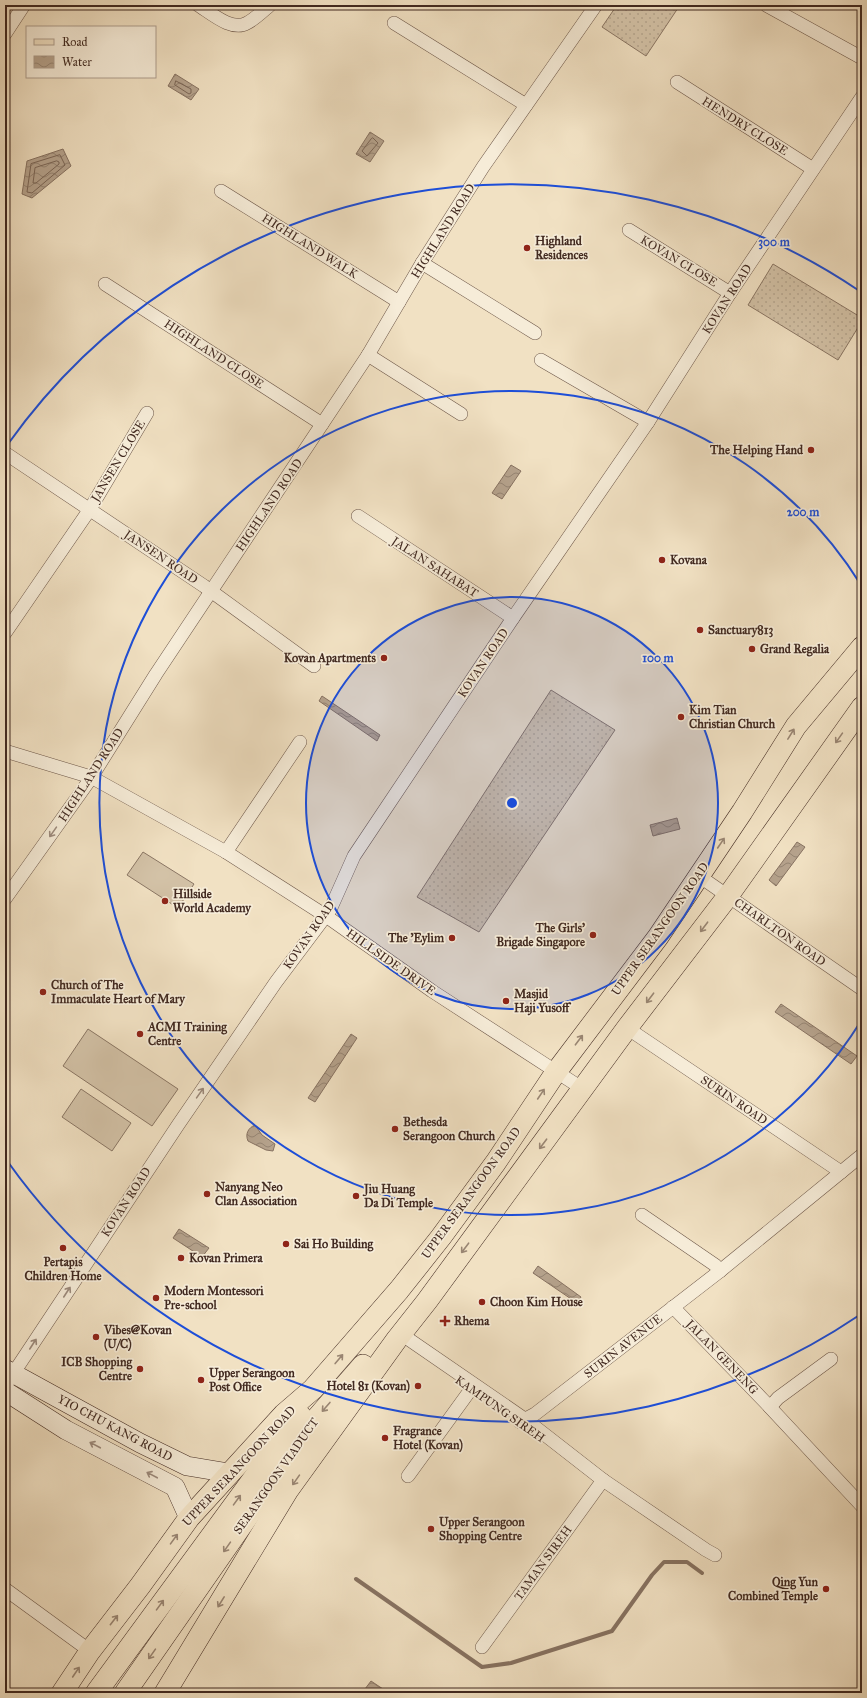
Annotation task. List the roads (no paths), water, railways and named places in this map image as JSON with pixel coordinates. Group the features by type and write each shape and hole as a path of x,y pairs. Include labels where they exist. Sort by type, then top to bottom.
{"main road":[{"name":"UPPER SERANGOON ROAD","path":"62,1693 90,1651 140,1586 189,1518 284,1414 314,1389 399,1290 445,1231 496,1162 556,1072 658,937 742,812 796,726 862,647"},
{"path":"165,1693 288,1490 399,1336 627,1028 728,896 862,707"},
{"name":"SERANGOON VIADUCT","path":"125,1693 315,1420 446,1274"},
{"name":"YIO CHU KANG ROAD","path":"7,1380 187,1466 229,1473"},
{"name":"YIO CHU KANG ROAD","path":"7,1380 66,1430 175,1487"},
{"name":"SERANGOON VIADUCT","path":"96,1693 299,1417 314,1389"},
{"path":"187,1466 192,1475 190,1481 186,1485 175,1487 189,1518"}],"street":[{"path":"5,34 24,5"},
{"path":"198,5 233,25 240,26 248,23 270,5"},
{"name":"HIGHLAND ROAD","path":"5,899 91,778 156,674 368,355 422,263 483,167 596,5"},
{"path":"766,5 862,58"},
{"path":"394,23 526,105"},
{"name":"HENDRY CLOSE","path":"677,82 813,169"},
{"name":"KOVAN ROAD","path":"7,1380 276,982 326,916 354,856 513,618 648,422 730,293 862,98"},
{"name":"HIGHLAND WALK","path":"222,191 399,302"},
{"name":"KOVAN CLOSE","path":"628,230 730,293"},
{"path":"422,263 535,334"},
{"name":"HIGHLAND CLOSE","path":"105,284 322,424"},
{"path":"368,355 461,414"},
{"path":"541,360 648,422"},
{"name":"JANSEN CLOSE","path":"5,632 90,509 147,413"},
{"name":"JANSEN ROAD","path":"5,453 211,591 314,666"},
{"name":"JALAN SAHABAT","path":"358,516 513,618"},
{"path":"226,852 300,742"},
{"name":"HILLSIDE DRIVE","path":"5,751 91,778 226,852 326,916 432,991 583,1089"},
{"name":"CHARLTON ROAD","path":"699,876 862,989"},
{"name":"SURIN ROAD","path":"627,1028 841,1172"},
{"name":"SURIN AVENUE","path":"523,1421 720,1271 862,1155"},
{"path":"642,1215 714,1265 720,1271"},
{"name":"JALAN GENENG","path":"673,1307 770,1407 862,1506"},
{"name":"KAMPUNG SIREH","path":"399,1336 523,1421 597,1478 604,1480 715,1555"},
{"path":"770,1407 778,1398 831,1359"},
{"path":"408,1476 473,1386"},
{"name":"TAMAN SIREH","path":"482,1646 604,1480"},
{"path":"5,1590 90,1651"}],"water":[{"path":"175,74 199,89 191,100 168,86"},
{"path":"370,132 384,141 370,162 356,154"},
{"path":"63,149 71,166 32,198 22,194 27,161"},
{"path":"511,465 521,471 502,499 492,493"},
{"path":"322,696 380,735 377,741 319,701"},
{"path":"677,818 680,829 653,836 650,825"},
{"path":"797,842 805,847 776,886 769,880"},
{"path":"781,1004 857,1056 851,1064 775,1012"},
{"path":"351,1034 357,1038 315,1102 308,1098"},
{"path":"255,1125 262,1135 275,1144 273,1151 266,1150 248,1141 248,1132"},
{"path":"179,1229 209,1248 202,1257 173,1238"},
{"path":"538,1266 581,1297 577,1303 533,1273"},
{"path":"371,1681 383,1689 383,1693 362,1693"}],"waterway":[{"path":"356,1579 482,1667 511,1663 612,1631 652,1575 664,1562 687,1562 702,1573"}],"place":[{"name":"Highland Residences","path":"527,248"},
{"name":"The Helping Hand","path":"811,450"},
{"name":"Kovana","path":"662,560"},
{"name":"Sanctuary813","path":"700,630"},
{"name":"Grand Regalia","path":"752,649"},
{"name":"Kovan Apartments","path":"384,658"},
{"name":"Kim Tian Christian Church","path":"681,717"},
{"name":"Hillside World Academy","path":"165,901"},
{"name":"The Girls' Brigade Singapore","path":"593,935"},
{"name":"The 'Eylim","path":"452,938"},
{"name":"Church of The Immaculate Heart of Mary","path":"43,992"},
{"name":"Masjid Haji Yusoff","path":"506,1001"},
{"name":"ACMI Training Centre","path":"140,1034"},
{"name":"Bethesda Serangoon Church","path":"395,1129"},
{"name":"Nanyang Neo Clan Association","path":"207,1194"},
{"name":"Jiu Huang Da Di Temple","path":"356,1196"},
{"name":"Sai Ho Building","path":"286,1244"},
{"name":"Pertapis Children Home","path":"63,1248"},
{"name":"Kovan Primera","path":"181,1258"},
{"name":"Modern Montessori Pre-school","path":"156,1298"},
{"name":"Choon Kim House","path":"482,1302"},
{"name":"Rhema","path":"445,1321"},
{"name":"Vibes@Kovan (U/C)","path":"96,1337"},
{"name":"ICB Shopping Centre","path":"140,1369"},
{"name":"Upper Serangoon Post Office","path":"201,1380"},
{"name":"Hotel 81 (Kovan)","path":"418,1386"},
{"name":"Fragrance Hotel (Kovan)","path":"385,1438"},
{"name":"Upper Serangoon Shopping Centre","path":"431,1529"},
{"name":"Qing Yun Combined Temple","path":"826,1589"}]}
